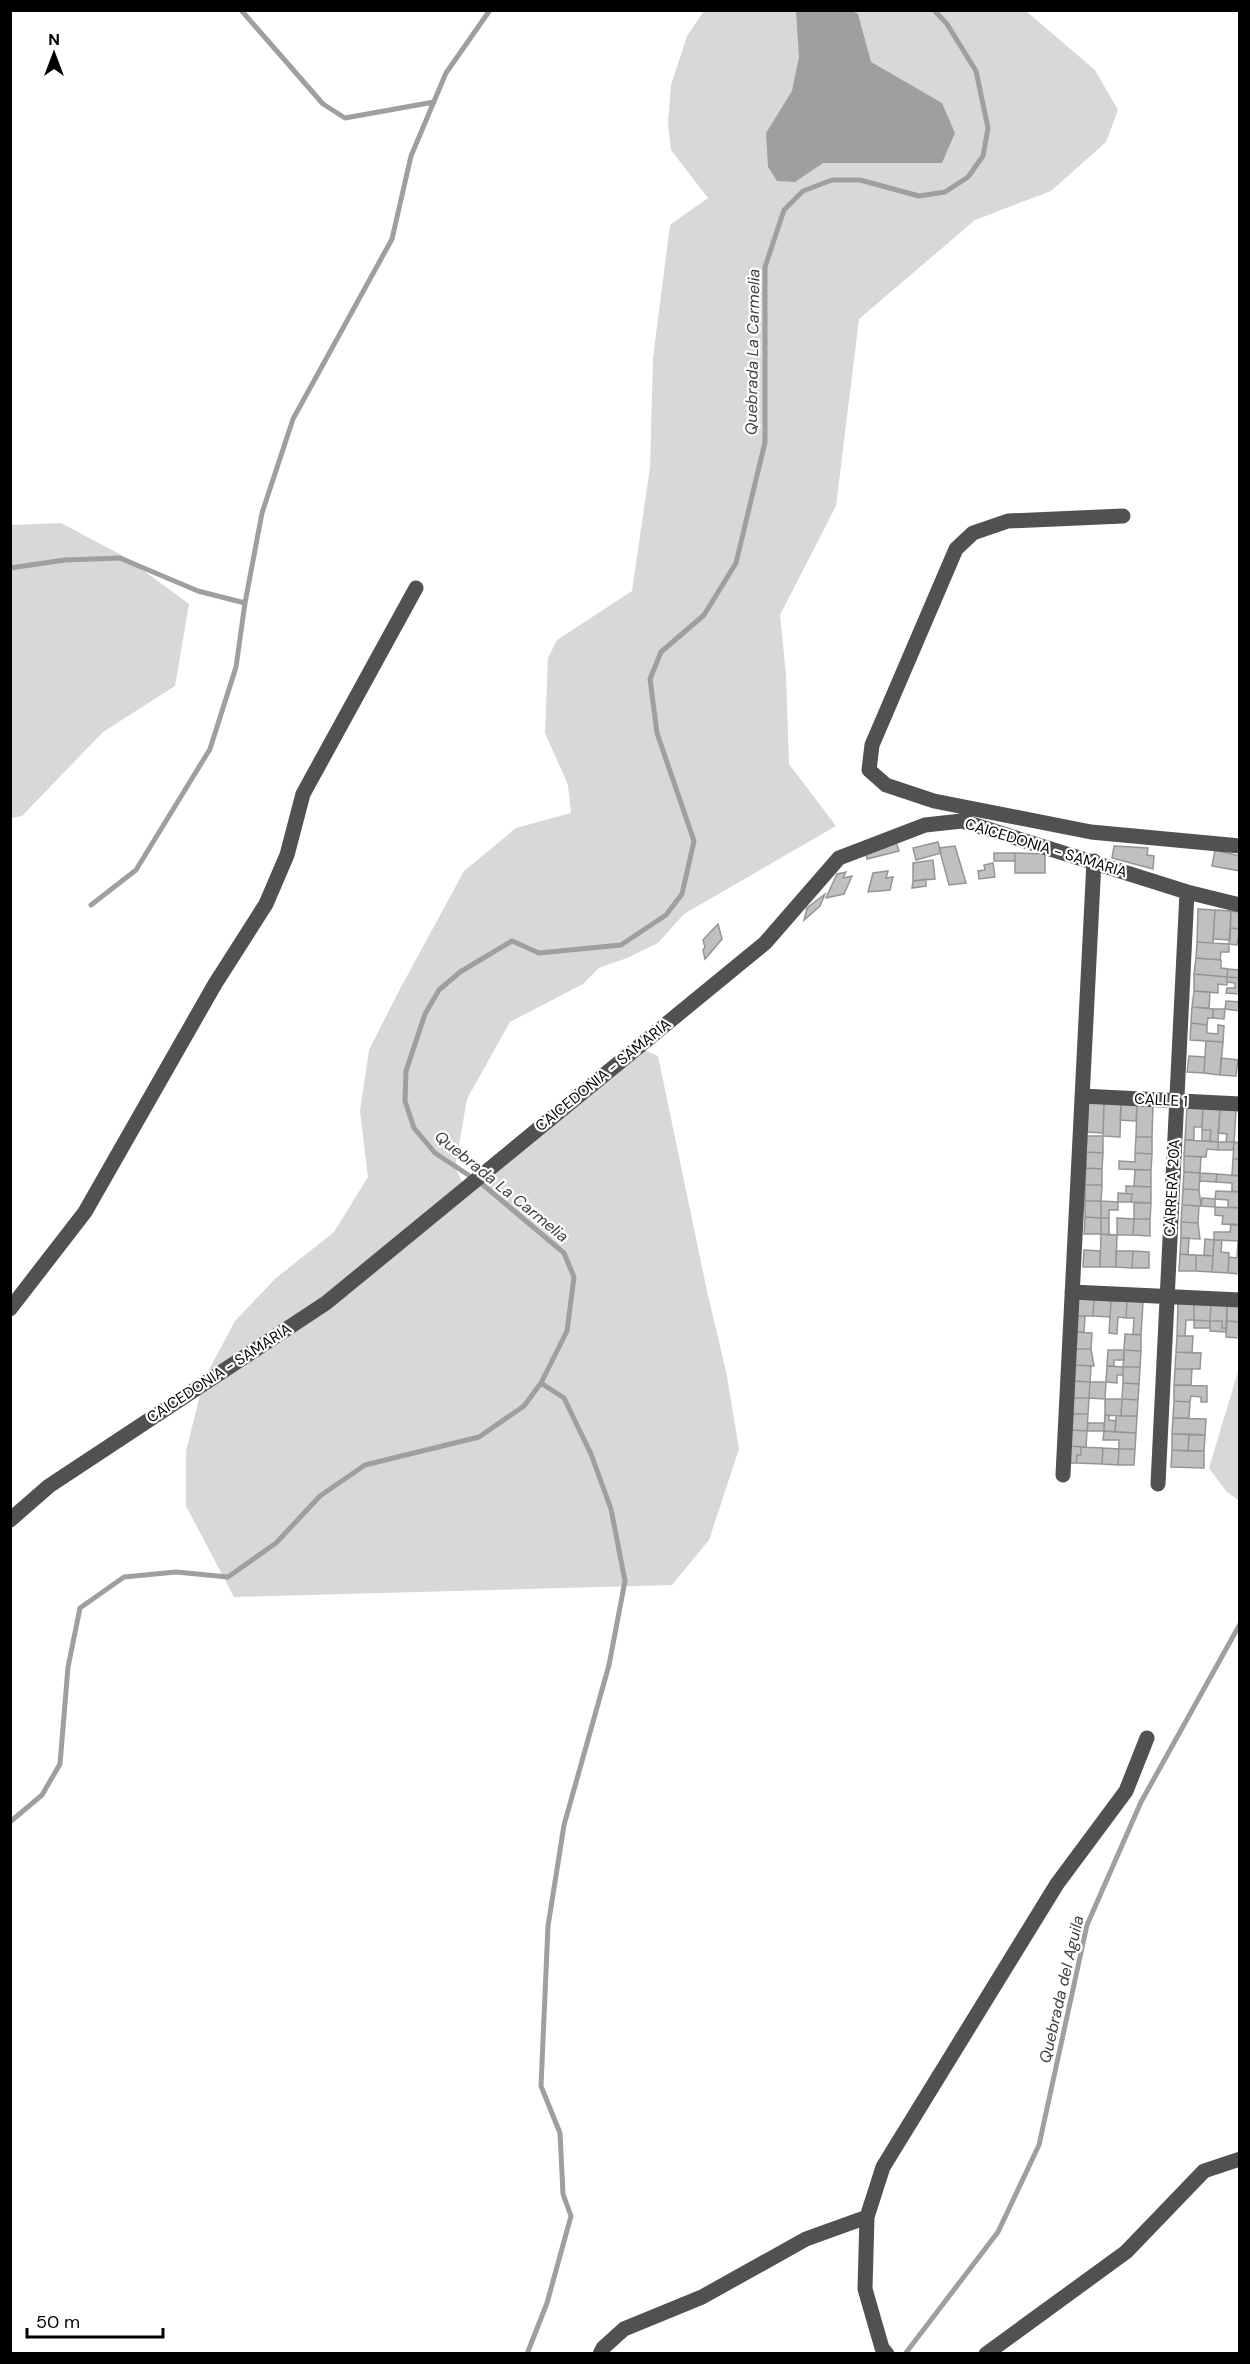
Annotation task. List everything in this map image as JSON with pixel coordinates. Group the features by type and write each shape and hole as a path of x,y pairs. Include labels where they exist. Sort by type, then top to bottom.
{"street":[{"path":"1123,516 1008,521 973,533 956,549 872,746 869,770 886,785 934,801 1090,832 1239,846"},
{"path":"10,1309 85,1212 215,984 266,904 287,855 303,794 416,588"},
{"name":"CAICEDONIA - SAMARIA","path":"10,1520 49,1486 326,1303 765,942 838,858 925,825 962,821 1187,892 1239,905"},
{"path":"1063,1475 1094,861"},
{"name":"CARRERA 20A","path":"1158,1484 1187,892"},
{"name":"CALLE 1","path":"1082,1096 1239,1104"},
{"path":"1072,1292 1239,1300"},
{"path":"887,2354 882,2348 865,2289 867,2217 883,2167 1057,1884 1126,1791 1147,1738"},
{"path":"986,2354 1126,2252 1204,2171 1239,2159"},
{"path":"600,2354 603,2348 624,2329 702,2297 806,2239 867,2217"}],"shaded area":[{"path":"704,11 1026,11 1095,70 1118,110 1106,142 1051,191 975,220 859,319 836,506 780,615 786,675 789,764 836,826 684,914 658,943 599,968 583,984 510,1022 467,1099 455,1168 463,1183 633,1045 658,1056 726,1371 739,1449 709,1540 672,1585 234,1597 186,1506 186,1451 204,1379 235,1321 276,1278 334,1232 368,1177 360,1111 369,1050 464,871 516,828 571,813 568,785 545,733 548,658 557,640 632,591 650,467 653,358 670,225 708,198 671,150 668,123 671,85 687,36"},
{"path":"796,11 852,11 858,14 871,62 942,103 955,133 942,163 823,163 795,182 777,181 768,167 766,133 792,91 799,57"},
{"path":"61,523 125,557 189,604 175,686 103,732 22,816 11,818 11,525"},
{"path":"1239,1368 1239,1501 1226,1491 1209,1468"}],"building":[{"path":"896,842 899,851 867,859 865,851"},
{"path":"938,842 941,853 916,860 913,848"},
{"path":"955,846 966,883 949,885 939,848"},
{"path":"1114,846 1148,848 1147,855 1154,856 1153,869 1112,858"},
{"path":"1215,850 1240,856 1240,871 1212,866"},
{"path":"994,853 1015,853 1015,861 994,861"},
{"path":"1015,853 1045,854 1045,873 1015,873"},
{"path":"933,860 935,879 913,881 913,863"},
{"path":"993,863 995,877 979,879 978,871 985,870 984,865"},
{"path":"888,871 886,878 893,877 890,890 868,892 873,873"},
{"path":"846,872 843,878 852,876 844,894 826,898 837,874"},
{"path":"926,879 926,886 912,888 913,881"},
{"path":"825,894 820,906 804,920 807,908"},
{"path":"1198,909 1215,910 1213,943 1197,942"},
{"path":"1215,910 1231,911 1230,940 1213,939"},
{"path":"1231,911 1240,912 1240,929 1230,928"},
{"path":"718,924 722,939 705,959 703,940"},
{"path":"1230,928 1240,929 1237,945 1229,944"},
{"path":"1197,942 1229,944 1229,952 1221,952 1220,960 1196,958"},
{"path":"1196,958 1221,960 1221,968 1228,969 1227,977 1194,974"},
{"path":"1228,969 1240,970 1240,978 1227,977"},
{"path":"1194,974 1227,977 1227,985 1218,984 1218,993 1194,991"},
{"path":"1227,977 1240,978 1240,994 1226,993 1227,988 1235,988 1235,983 1227,982"},
{"path":"1194,991 1210,992 1209,1008 1192,1007"},
{"path":"1226,1001 1240,1002 1240,1011 1225,1009"},
{"path":"1192,1007 1213,1009 1213,1018 1208,1018 1207,1025 1191,1023"},
{"path":"1213,1009 1225,1009 1224,1019 1213,1018"},
{"path":"1191,1023 1207,1025 1207,1033 1218,1034 1218,1025 1224,1026 1223,1042 1190,1040"},
{"path":"1206,1041 1223,1042 1220,1075 1204,1073"},
{"path":"1189,1056 1205,1057 1204,1073 1187,1072"},
{"path":"1221,1058 1238,1060 1236,1076 1220,1075"},
{"path":"1088,1103 1104,1103 1103,1133 1087,1132"},
{"path":"1104,1103 1121,1104 1120,1137 1103,1136"},
{"path":"1121,1104 1137,1104 1136,1121 1120,1120"},
{"path":"1137,1104 1153,1105 1152,1137 1136,1137"},
{"path":"1187,1107 1203,1108 1202,1127 1194,1127 1194,1140 1185,1140"},
{"path":"1203,1108 1220,1109 1218,1142 1210,1141 1211,1130 1202,1130"},
{"path":"1220,1109 1236,1110 1234,1142 1226,1142 1227,1134 1218,1133"},
{"path":"1202,1130 1211,1130 1210,1141 1202,1141"},
{"path":"1087,1136 1103,1136 1103,1153 1086,1152"},
{"path":"1136,1137 1152,1137 1152,1154 1135,1153"},
{"path":"1185,1140 1218,1142 1218,1150 1207,1149 1206,1157 1184,1156"},
{"path":"1218,1142 1234,1142 1233,1150 1218,1150"},
{"path":"1234,1142 1240,1143 1240,1159 1233,1159"},
{"path":"1086,1152 1103,1153 1102,1169 1086,1168"},
{"path":"1135,1153 1152,1154 1151,1170 1119,1169 1119,1161 1135,1162"},
{"path":"1184,1156 1201,1157 1200,1173 1184,1172"},
{"path":"1233,1159 1240,1159 1240,1176 1232,1175"},
{"path":"1086,1168 1102,1169 1102,1185 1085,1185"},
{"path":"1135,1170 1151,1170 1151,1187 1134,1186"},
{"path":"1184,1172 1200,1173 1199,1190 1183,1189"},
{"path":"1200,1173 1217,1174 1216,1182 1200,1181"},
{"path":"1217,1174 1240,1176 1240,1192 1232,1191 1232,1183 1216,1182"},
{"path":"1085,1185 1102,1185 1101,1201 1085,1201"},
{"path":"1126,1186 1151,1187 1151,1203 1131,1202 1132,1194 1126,1194"},
{"path":"1183,1189 1199,1190 1201,1206 1182,1205"},
{"path":"1216,1191 1240,1192 1240,1208 1228,1207 1228,1200 1215,1199"},
{"path":"1118,1193 1132,1194 1131,1202 1118,1202"},
{"path":"1202,1198 1215,1199 1215,1207 1201,1206"},
{"path":"1085,1201 1101,1201 1101,1218 1085,1217"},
{"path":"1101,1201 1118,1202 1118,1210 1109,1210 1109,1218 1101,1218"},
{"path":"1134,1203 1151,1203 1150,1219 1134,1219"},
{"path":"1182,1205 1199,1206 1198,1223 1181,1222"},
{"path":"1215,1207 1240,1208 1240,1225 1222,1224 1223,1216 1215,1215"},
{"path":"1085,1217 1101,1218 1101,1234 1084,1234"},
{"path":"1101,1218 1109,1218 1109,1235 1101,1234"},
{"path":"1117,1218 1134,1219 1133,1235 1117,1235"},
{"path":"1134,1219 1150,1219 1150,1236 1133,1235"},
{"path":"1181,1222 1198,1223 1200,1239 1181,1238"},
{"path":"1231,1224 1240,1225 1240,1241 1214,1240 1214,1232 1230,1232"},
{"path":"1101,1234 1117,1235 1116,1267 1100,1267"},
{"path":"1181,1238 1189,1238 1188,1255 1180,1254"},
{"path":"1205,1239 1214,1240 1213,1256 1204,1255"},
{"path":"1214,1240 1222,1240 1221,1252 1229,1253 1228,1273 1212,1272"},
{"path":"1238,1241 1240,1241 1240,1274 1228,1273 1229,1257 1237,1258"},
{"path":"1084,1250 1100,1251 1100,1267 1083,1267"},
{"path":"1116,1251 1133,1251 1132,1268 1116,1267"},
{"path":"1133,1251 1149,1252 1149,1268 1132,1268"},
{"path":"1180,1254 1196,1255 1196,1271 1179,1271"},
{"path":"1196,1255 1213,1256 1212,1272 1196,1271"},
{"path":"1078,1299 1094,1300 1093,1316 1077,1316"},
{"path":"1094,1300 1111,1301 1110,1317 1093,1316"},
{"path":"1111,1301 1127,1301 1126,1318 1118,1317 1117,1334 1109,1333"},
{"path":"1127,1301 1143,1302 1141,1335 1133,1334 1134,1318 1126,1318"},
{"path":"1178,1303 1194,1304 1194,1320 1186,1320 1185,1336 1177,1336"},
{"path":"1194,1304 1211,1304 1210,1321 1194,1320"},
{"path":"1211,1304 1227,1305 1226,1328 1222,1328 1222,1321 1210,1321"},
{"path":"1227,1305 1240,1305 1240,1322 1227,1321"},
{"path":"1077,1316 1085,1316 1084,1332 1076,1332"},
{"path":"1194,1320 1210,1321 1210,1328 1194,1328"},
{"path":"1210,1321 1222,1321 1222,1328 1226,1328 1226,1332 1210,1331"},
{"path":"1227,1321 1240,1322 1240,1338 1226,1337"},
{"path":"1076,1332 1092,1333 1091,1349 1075,1349"},
{"path":"1125,1334 1141,1335 1141,1351 1124,1350"},
{"path":"1177,1336 1193,1336 1192,1353 1176,1352"},
{"path":"1075,1349 1091,1349 1094,1366 1074,1365"},
{"path":"1108,1350 1124,1350 1124,1360 1114,1360 1114,1366 1107,1366"},
{"path":"1124,1350 1141,1351 1140,1367 1123,1367"},
{"path":"1176,1352 1201,1353 1200,1369 1175,1369"},
{"path":"1074,1365 1091,1366 1090,1382 1074,1381"},
{"path":"1107,1366 1123,1367 1123,1375 1117,1375 1117,1383 1106,1382"},
{"path":"1123,1367 1140,1367 1139,1384 1123,1383"},
{"path":"1175,1369 1192,1369 1191,1385 1174,1385"},
{"path":"1074,1381 1090,1382 1089,1398 1073,1398"},
{"path":"1090,1382 1106,1382 1105,1399 1089,1398"},
{"path":"1123,1383 1139,1384 1138,1400 1122,1399"},
{"path":"1174,1385 1207,1386 1207,1402 1201,1402 1201,1397 1191,1396 1190,1402 1174,1401"},
{"path":"1073,1398 1089,1398 1088,1414 1072,1414"},
{"path":"1105,1399 1122,1399 1121,1416 1105,1415"},
{"path":"1122,1399 1138,1400 1137,1416 1121,1416"},
{"path":"1174,1401 1190,1402 1189,1418 1173,1418"},
{"path":"1072,1414 1088,1414 1087,1431 1071,1430"},
{"path":"1105,1415 1109,1415 1109,1420 1116,1421 1115,1432 1104,1431"},
{"path":"1116,1416 1137,1416 1136,1433 1115,1432"},
{"path":"1173,1418 1206,1419 1205,1435 1172,1434"},
{"path":"1088,1423 1104,1423 1104,1431 1087,1431"},
{"path":"1071,1430 1087,1431 1086,1447 1070,1446"},
{"path":"1104,1431 1136,1433 1135,1449 1119,1449 1119,1440 1103,1440"},
{"path":"1172,1434 1189,1434 1188,1451 1172,1450"},
{"path":"1189,1434 1205,1435 1204,1451 1188,1451"},
{"path":"1070,1446 1081,1447 1081,1455 1077,1455 1076,1463 1069,1463"},
{"path":"1081,1447 1103,1448 1102,1464 1076,1463 1077,1455 1081,1455"},
{"path":"1103,1448 1119,1449 1118,1465 1102,1464"},
{"path":"1119,1449 1135,1449 1134,1465 1118,1465"},
{"path":"1172,1450 1204,1451 1204,1468 1171,1467"}],"waterway":[{"path":"241,10 323,104 345,118 434,102"},
{"path":"91,905 136,870 210,749 236,667 262,513 293,419 392,239 411,156 446,73 490,10"},
{"name":"Quebrada La Carmelia","path":"10,1822 42,1795 60,1764 68,1667 80,1608 124,1577 176,1572 228,1577 276,1543 320,1496 365,1465 479,1437 524,1406 541,1383 567,1331 574,1277 564,1253 482,1184 435,1153 414,1128 405,1101 406,1071 425,1014 439,990 460,972 512,941 539,953 621,945 666,915 682,894 694,841 657,733 650,679 661,652 704,615 736,563 765,442 765,267 784,210 803,191 832,180 860,180 919,196 945,192 968,177 983,156 988,128 976,71 947,24 934,10"},
{"path":"10,568 65,560 120,558 198,591 245,603"},
{"path":"527,2354 547,2303 571,2216 563,2194 560,2133 541,2086 548,1926 564,1825 609,1665 625,1581 611,1509 591,1454 564,1398 541,1383"},
{"name":"Quebrada del Aguila","path":"905,2354 998,2232 1039,2145 1087,1925 1141,1802 1240,1624"}]}
